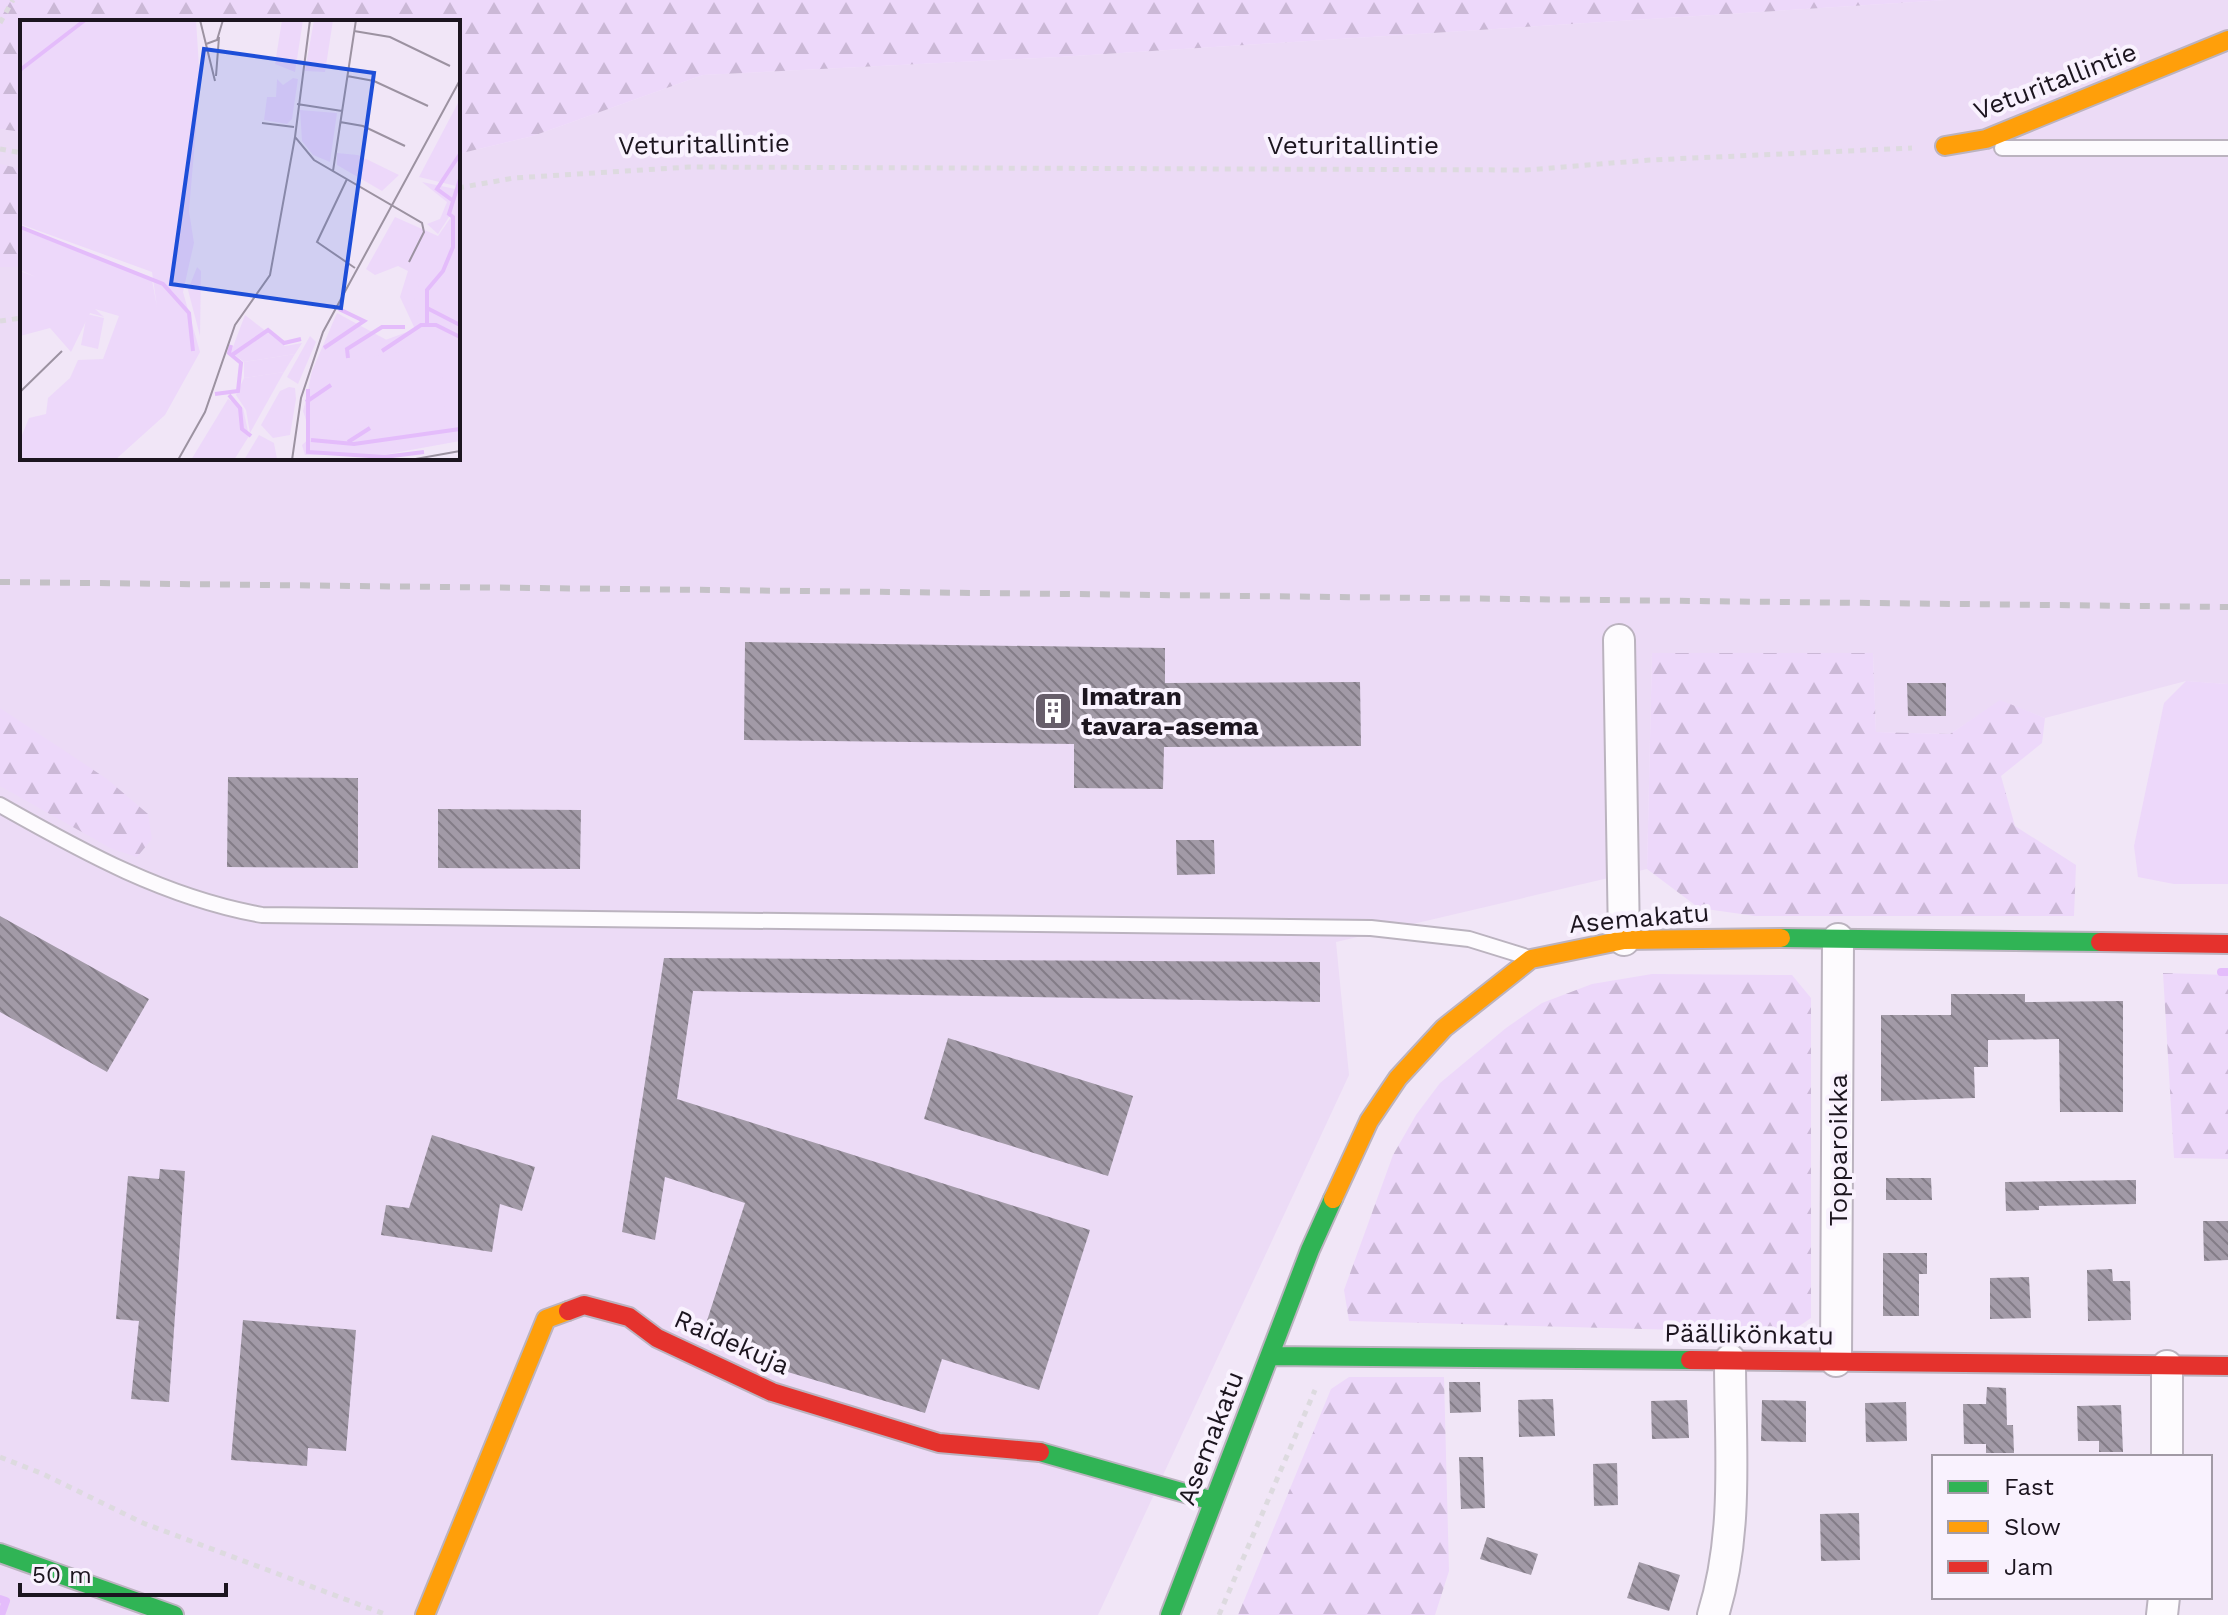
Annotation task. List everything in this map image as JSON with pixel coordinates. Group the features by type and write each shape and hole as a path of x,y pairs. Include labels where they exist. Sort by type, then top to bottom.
{"street":[{"name":"Veturitallintie","path":"1945,146 1986,139 2228,40"},
{"path":"1619,640 1624,940"},
{"name":"Asemakatu","path":"1170,1615 1310,1250 1369,1121 1398,1078 1444,1028 1531,959 1624,940 1682,937 2228,944"},
{"name":"Topparoikka","path":"1836,1361 1838,939"},
{"name":"Raidekuja","path":"425,1615 546,1319 584,1305 629,1317 657,1338 772,1392 939,1443 1039,1452 1213,1501"},
{"name":"Päällikönkatu","path":"1270,1356 2228,1366"},
{"path":"1713,1615 1724,1579 1731,1525 1730,1360"},
{"path":"2167,1366 2167,1455"},
{"path":"0,1553 174,1615"}],"lane":[{"path":"1945,146 2228,148"},
{"path":"0,805 87,854 167,890 216,907 262,915 1371,928 1469,939 1531,959"}],"path":[{"path":"0,23 13,0"},
{"name":"Veturitallintie","path":"460,188 514,178 689,167 1526,170 1650,160 1945,146"},
{"path":"0,149 20,153"},
{"path":"0,321 20,318"},
{"path":"1219,1615 1329,1356"},
{"path":"0,1457 143,1523 387,1615"}],"shaded area":[{"path":"1946,0 2228,0 2228,684 2186,681 2045,718 2000,701 1950,734 1876,732 1873,653 1652,653 1647,869 1336,942 1349,1075 1098,1615 0,1615 0,129 20,132 20,460 460,460 460,154 533,136 703,75 1059,57"}],"green space":[{"path":"0,0 1946,0 1059,57 703,75 533,136 460,154 460,20 20,20 20,132 0,129"},
{"path":"0,164 20,169 20,267 0,267"},
{"path":"1652,653 1873,653 1876,732 1950,734 2000,700 2045,718 2042,743 2001,776 2015,826 2076,865 2074,916 1755,916 1699,908 1647,869"},
{"path":"2186,681 2228,684 2228,884 2174,884 2138,877 2134,846 2164,703"},
{"path":"0,708 107,779 148,814 152,839 137,857 112,849 0,786"},
{"path":"2163,973 2228,975 2228,1159 2174,1158"},
{"path":"1652,974 1792,975 1811,998 1811,1318 1789,1333 1349,1321 1344,1290 1393,1155 1416,1115 1440,1083 1506,1028 1542,1003 1592,984"},
{"path":"1349,1377 1444,1377 1449,1571 1435,1615 1238,1615 1331,1389"}],"building":[{"name":"Imatran tavara-asema","path":"745,642 1165,648 1165,683 1360,682 1361,746 1164,747 1163,789 1074,788 1074,744 744,740"},
{"path":"1907,683 1946,683 1946,716 1908,716"},
{"path":"228,777 358,778 358,868 227,867"},
{"path":"438,809 581,810 580,869 438,868"},
{"path":"1176,840 1214,840 1215,874 1177,875"},
{"path":"0,916 149,999 107,1072 0,1012"},
{"path":"664,958 1320,962 1320,1002 693,991 677,1099 1090,1230 1039,1390 942,1359 925,1413 781,1370 703,1333 745,1203 665,1177 655,1240 622,1232"},
{"path":"1951,994 2025,994 2025,1002 2123,1001 2123,1112 2060,1112 2059,1039 1988,1040 1988,1067 1974,1067 1975,1098 1881,1101 1881,1015 1951,1015"},
{"path":"948,1038 1133,1096 1108,1176 924,1119"},
{"path":"432,1135 535,1167 522,1211 500,1204 492,1252 381,1235 386,1205 409,1208"},
{"path":"160,1169 185,1171 169,1402 131,1399 139,1321 116,1319 128,1176 159,1179"},
{"path":"1886,1178 1931,1178 1932,1200 1886,1200"},
{"path":"2136,1180 2136,1204 2039,1206 2039,1210 2006,1211 2005,1182"},
{"path":"2203,1221 2228,1221 2228,1260 2204,1261"},
{"path":"1883,1253 1927,1253 1927,1274 1919,1274 1919,1316 1883,1316"},
{"path":"2112,1269 2113,1281 2130,1281 2131,1320 2088,1321 2087,1270"},
{"path":"2029,1277 2031,1318 1990,1319 1990,1278"},
{"path":"243,1320 356,1330 346,1451 308,1448 307,1466 231,1460"},
{"path":"1449,1382 1480,1382 1481,1412 1450,1413"},
{"path":"1987,1387 2006,1388 2007,1425 2013,1425 2014,1453 1986,1453 1986,1444 1964,1444 1963,1404 1986,1404"},
{"path":"1553,1399 1555,1436 1519,1437 1518,1400"},
{"path":"1687,1400 1689,1438 1652,1439 1651,1401"},
{"path":"1762,1400 1806,1401 1806,1442 1761,1441"},
{"path":"1906,1402 1907,1441 1866,1442 1865,1403"},
{"path":"2121,1405 2123,1452 2099,1452 2099,1441 2078,1441 2077,1406"},
{"path":"1459,1457 1483,1457 1485,1508 1461,1509"},
{"path":"1617,1463 1618,1505 1594,1506 1593,1464"},
{"path":"1859,1513 1860,1560 1821,1561 1820,1514"},
{"path":"1487,1537 1538,1554 1531,1575 1480,1559"},
{"path":"1639,1562 1680,1575 1669,1611 1627,1598"}],"waterway":[{"path":"2221,972 2228,972"},
{"path":"0,1599 6,1601 1,1615"}],"railway":[{"path":"0,582 2228,607"}],"traffic: fast":[{"path":"1781,938 2100,942"},
{"path":"1170,1615 1310,1250 1333,1199"},
{"path":"1270,1356 1690,1360"},
{"path":"1040,1452 1213,1501"},
{"path":"0,1553 174,1615"}],"traffic: slow":[{"path":"1945,146 1986,139 2228,40"},
{"path":"1333,1199 1369,1121 1398,1078 1444,1028 1531,959 1624,940 1781,938"},
{"path":"425,1615 546,1319 568,1311"}],"traffic: jam":[{"path":"2100,942 2228,944"},
{"path":"568,1311 584,1305 629,1317 657,1338 772,1392 939,1443 1040,1452"},
{"path":"1690,1360 2228,1366"}],"place":[{"name":"Imatran tavara-asema","path":"1053,711"}]}
